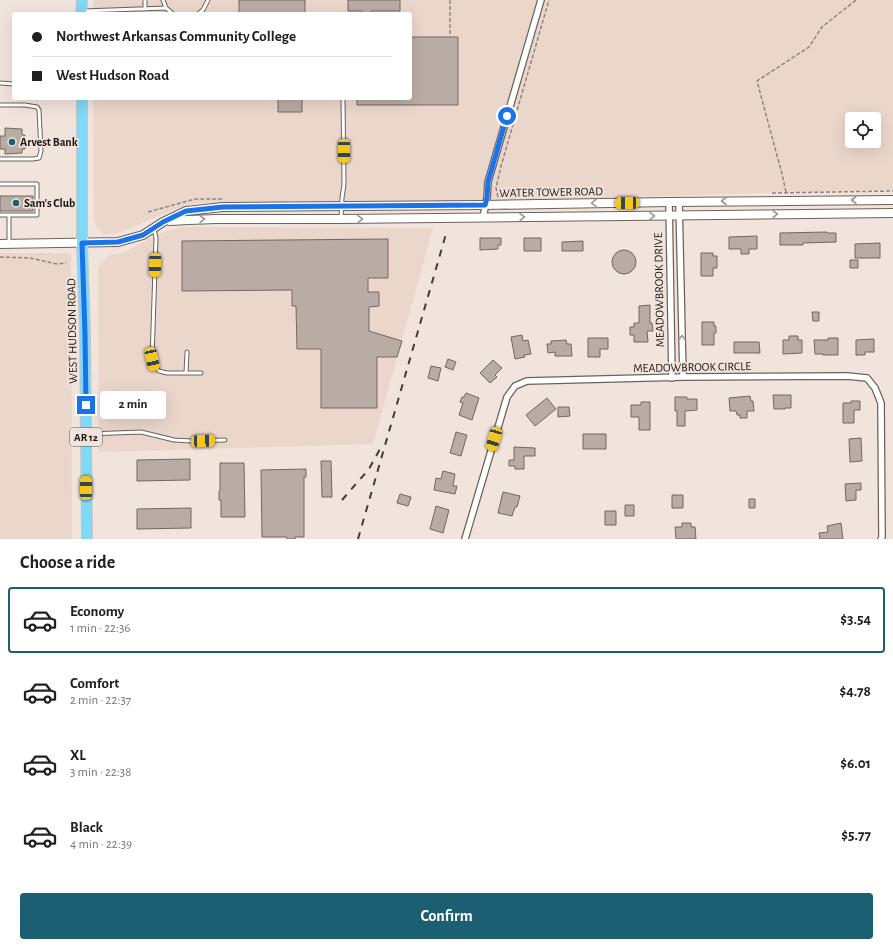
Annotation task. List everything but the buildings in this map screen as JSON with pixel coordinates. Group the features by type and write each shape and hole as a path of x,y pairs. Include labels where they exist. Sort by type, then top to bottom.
{"highway":[{"path":"81,12 82,0"},
{"name":"AR 12","path":"82,100 82,243"},
{"name":"WEST HUDSON ROAD","path":"82,243 85,334 87,539"}],"street":[{"path":"483,218 487,198 488,182 541,0"},
{"name":"WATER TOWER ROAD","path":"0,244 118,242 143,235 163,222 186,211 223,207 893,200"},
{"name":"MEADOWBROOK DRIVE","path":"669,202 672,378"},
{"name":"MEADOWBROOK DRIVE","path":"679,202 683,377"},
{"name":"WATER TOWER ROAD","path":"163,222 202,219 341,220 893,213"},
{"name":"MEADOWBROOK CIRCLE","path":"465,539 507,397 515,386 527,381 683,377 847,376 867,378 875,388 881,403 881,539"}],"lane":[{"path":"145,0 145,9"},
{"path":"163,0 166,8 171,12"},
{"path":"200,12 208,0"},
{"path":"81,12 166,8"},
{"path":"0,83 12,84"},
{"path":"341,220 344,184 343,100"},
{"path":"0,104 37,107 39,110 41,151 39,158 0,159"},
{"path":"0,184 37,184 37,215 0,215"},
{"path":"9,215 9,244"},
{"path":"154,228 156,238 152,359 154,367 159,371 167,373 201,373"},
{"path":"186,373 187,352"},
{"path":"86,434 141,432 174,440 225,440"}],"path":[{"path":"450,0 450,37"},
{"path":"498,198 496,188 501,166 549,0"},
{"path":"786,192 757,81 809,47 822,27 856,0"},
{"path":"0,257 30,258 57,264 66,263"}],"shaded area":[{"path":"93,0 893,0 893,190 501,201 196,203 175,209 114,234 103,234 96,227 94,219 93,100 412,100 412,12 93,12"},
{"path":"182,227 433,228 373,444 99,452 98,268 108,256 124,252 161,233"},
{"path":"0,253 71,253 72,539 0,539"}],"railway":[{"path":"358,539 446,234"},
{"path":"342,500 369,469 380,449"}],"place":[{"name":"Arvest Bank","path":"12,142"},
{"name":"Sam's Club","path":"16,203"}],"route":[{"path":"86,405 82,243 118,242 143,235 163,222 186,211 223,207 485,205 488,182 507,116"}]}
